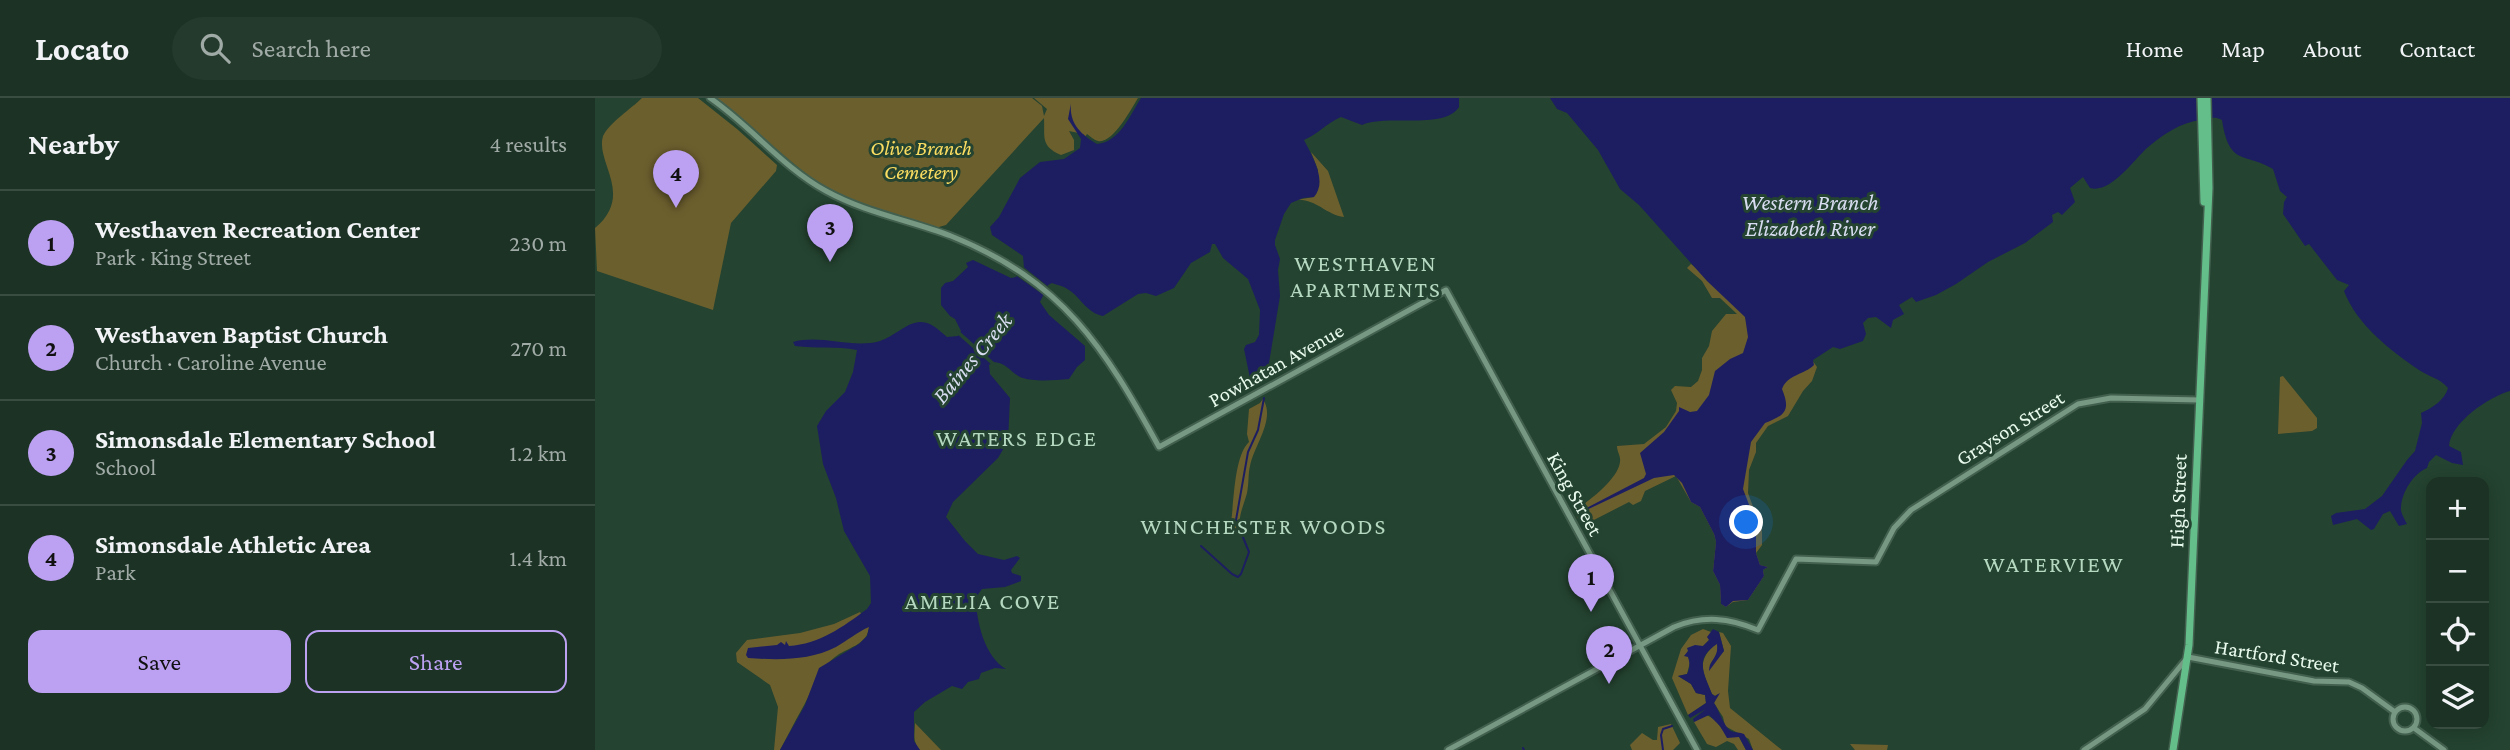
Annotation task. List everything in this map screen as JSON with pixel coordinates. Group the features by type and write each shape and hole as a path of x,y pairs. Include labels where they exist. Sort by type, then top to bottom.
{"main road":[{"path":"2201,98 2205,132"},
{"path":"2205,132 2207,98"},
{"name":"High Street","path":"2173,750 2188,657 2209,188 2205,132"}],"street":[{"name":"Powhatan Avenue","path":"710,98 788,165 824,190 871,212 948,235 1011,266 1049,293 1078,322 1114,368 1159,447 1446,290"},
{"name":"King Street","path":"1446,290 1697,750"},
{"name":"Grayson Street","path":"1640,645 1674,627 1700,620 1729,620 1758,630 1796,559 1876,562 1894,528 1911,510 2068,409 2086,401 2111,398 2199,400"},
{"path":"1448,750 1640,645"},
{"path":"2084,750 2145,709 2188,657"},
{"name":"Hartford Street","path":"2188,657 2314,681 2349,682 2395,712"},
{"name":"Hartford Street","path":"2405,707 2412,709 2417,718 2414,728 2404,732 2397,729 2393,719 2395,712 2405,707"},
{"name":"Hartford Street","path":"2414,728 2444,750"}],"green space":[{"path":"642,98 698,98 777,165 776,171 731,223 713,310 597,271 595,228 607,215 613,191 602,146 603,136"},
{"name":"Olive Branch Cemetery","path":"715,98 1032,98 1042,106 1044,116 1047,109 1034,98 1138,98 1110,137 1098,141 1087,134 1085,137 1083,134 1069,131 1074,140 1074,150 1061,155 1047,144 1044,118 946,225 932,229 858,205 817,183"},
{"path":"1311,152 1328,171 1344,217 1309,202 1296,200 1314,197 1318,170"},
{"path":"1691,264 1741,305 1771,393 1812,360 1817,367 1812,381 1788,416 1768,426 1756,443 1756,452 1749,470 1748,493 1762,531 1762,545 1756,553 1760,565 1768,567 1763,570 1764,576 1748,600 1733,602 1726,607 1721,604 1720,585 1713,571 1716,542 1714,534 1700,507 1691,502 1676,476 1645,491 1641,501 1633,505 1629,502 1590,522 1578,518 1575,514 1577,509 1603,488 1618,469 1620,458 1617,446 1644,444 1666,427 1676,411 1677,403 1671,390 1675,386 1691,387 1698,381 1702,358 1709,346 1712,331 1726,314 1737,314 1720,298 1712,298 1702,281 1687,268"},
{"path":"2283,376 2317,418 2317,428 2312,431 2278,434 2280,377"},
{"path":"1263,399 1266,423 1250,466 1240,519 1242,535 1238,536 1231,523 1238,468 1249,442 1249,409"},
{"path":"860,612 869,627 865,638 835,657 822,669 780,750 774,750 778,707 770,685 737,662 736,653 747,640 800,633 834,624"},
{"path":"1703,629 1711,632 1709,640 1703,646 1688,651 1690,662 1687,674 1678,676 1691,684 1696,693 1705,695 1706,703 1688,715 1672,678 1681,649 1691,635"},
{"path":"1719,632 1723,633 1731,646 1728,691 1730,708 1782,750 1753,750 1749,739 1725,726 1714,703 1718,694 1712,694 1703,667 1706,655 1717,643 1718,653 1709,666 1724,651"},
{"path":"1706,715 1716,721 1724,732 1739,737 1746,750 1738,750 1734,744 1727,741 1716,747 1707,744 1694,722"},
{"path":"915,723 941,750 920,750 917,747"},
{"path":"1671,724 1680,743 1673,750 1632,750 1630,745 1642,733 1657,740 1658,727"},
{"path":"1850,744 1888,745 1887,750 1855,750"}],"water":[{"name":"Baines Creek","path":"1141,98 1459,98 1459,107 1452,114 1428,120 1385,121 1362,125 1341,117 1304,140 1317,168 1318,191 1314,197 1291,203 1275,240 1280,259 1280,296 1269,363 1265,376 1257,382 1250,378 1244,349 1246,345 1255,342 1259,335 1260,310 1248,279 1223,258 1215,244 1212,244 1210,252 1191,263 1174,288 1156,296 1138,294 1103,316 1088,309 1067,289 1052,283 1048,285 1040,302 1049,315 1085,346 1085,360 1069,379 1051,380 1028,379 1002,364 993,362 989,365 990,374 1010,398 1008,441 998,458 953,502 946,517 978,554 1004,560 1017,556 1020,558 1011,570 1021,576 1021,581 1005,587 982,589 976,597 978,617 987,648 1006,669 995,668 981,673 979,679 968,682 962,689 952,686 914,712 914,741 920,750 780,750 805,705 819,668 859,644 867,636 869,627 826,652 804,657 748,658 748,648 777,645 781,642 785,645 786,641 789,646 800,645 821,638 840,628 867,609 871,603 870,576 844,531 836,498 823,464 817,426 826,411 845,392 853,372 857,350 795,346 793,342 814,340 869,343 885,339 919,322 932,325 947,337 958,336 961,331 955,319 941,305 941,288 945,283 953,281 968,267 966,263 973,260 1011,278 1016,277 1024,268 1023,256 992,235 990,227 999,217 1020,178 1040,162 1064,159 1080,148 1081,139 1068,119 1071,103 1072,116 1077,127 1097,144 1118,133"},
{"name":"Western Branch Elizabeth River","path":"1550,98 2510,98 2510,391 2482,405 2456,428 2449,446 2461,452 2463,465 2436,455 2427,468 2409,484 2401,507 2407,524 2399,526 2390,511 2383,514 2371,530 2357,519 2333,525 2331,516 2365,509 2382,496 2415,451 2422,423 2421,413 2441,400 2448,388 2397,354 2366,326 2344,291 2349,285 2337,280 2309,244 2305,246 2283,214 2287,197 2280,191 2273,169 2234,152 2225,135 2222,120 2214,118 2186,123 2165,134 2106,186 2090,188 2083,177 2070,188 2075,202 2062,215 2058,212 2052,215 2053,222 2025,243 1988,262 1936,295 1916,302 1912,297 1899,305 1904,314 1893,320 1891,328 1876,317 1868,318 1863,323 1866,334 1863,341 1840,349 1833,347 1813,360 1814,365 1810,368 1788,380 1782,389 1786,407 1782,415 1765,423 1751,442 1743,489 1756,523 1756,553 1760,565 1768,567 1763,570 1764,576 1748,600 1733,601 1726,607 1721,604 1720,585 1713,571 1716,542 1714,534 1700,507 1691,502 1682,483 1674,475 1654,478 1575,514 1644,478 1646,474 1640,453 1664,432 1679,407 1690,412 1697,411 1709,395 1715,371 1743,353 1748,337 1745,317 1707,281 1639,205 1620,189 1598,150 1567,113 1557,109"},
{"path":"1713,629 1719,632 1724,651 1709,671 1717,653 1717,644 1705,655 1704,673 1712,694 1715,696 1720,693 1714,703 1726,726 1731,731 1744,734 1753,750 1746,750 1739,737 1727,738 1709,715 1694,722 1693,719 1706,709 1690,718 1688,715 1706,703 1705,695 1696,693 1691,684 1678,676 1687,674 1689,670 1688,657 1684,656 1687,648 1703,646 1709,640 1707,637"}],"pier":[{"path":"1021,265 1050,288 1045,296 1014,274"},
{"path":"957,329 995,363 993,366 956,333"}],"waterway":[{"path":"1201,546 1232,574 1238,577 1241,574 1249,552 1236,520 1248,452 1258,430 1264,398"},
{"path":"1663,750 1663,729 1672,726"}],"place":[{"name":"Simonsdale Athletic Area","path":"676,208"},
{"name":"Simonsdale Elementary School","path":"830,262"},
{"name":"Westhaven Recreation Center","path":"1591,612"},
{"name":"Westhaven Baptist Church","path":"1609,684"}],"district":[{"name":"WESTHAVEN APARTMENTS","path":"1366,276"},
{"name":"WATERS EDGE","path":"1017,438"},
{"name":"WINCHESTER WOODS","path":"1264,526"},
{"name":"WATERVIEW","path":"2054,564"},
{"name":"AMELIA COVE","path":"983,601"}]}
